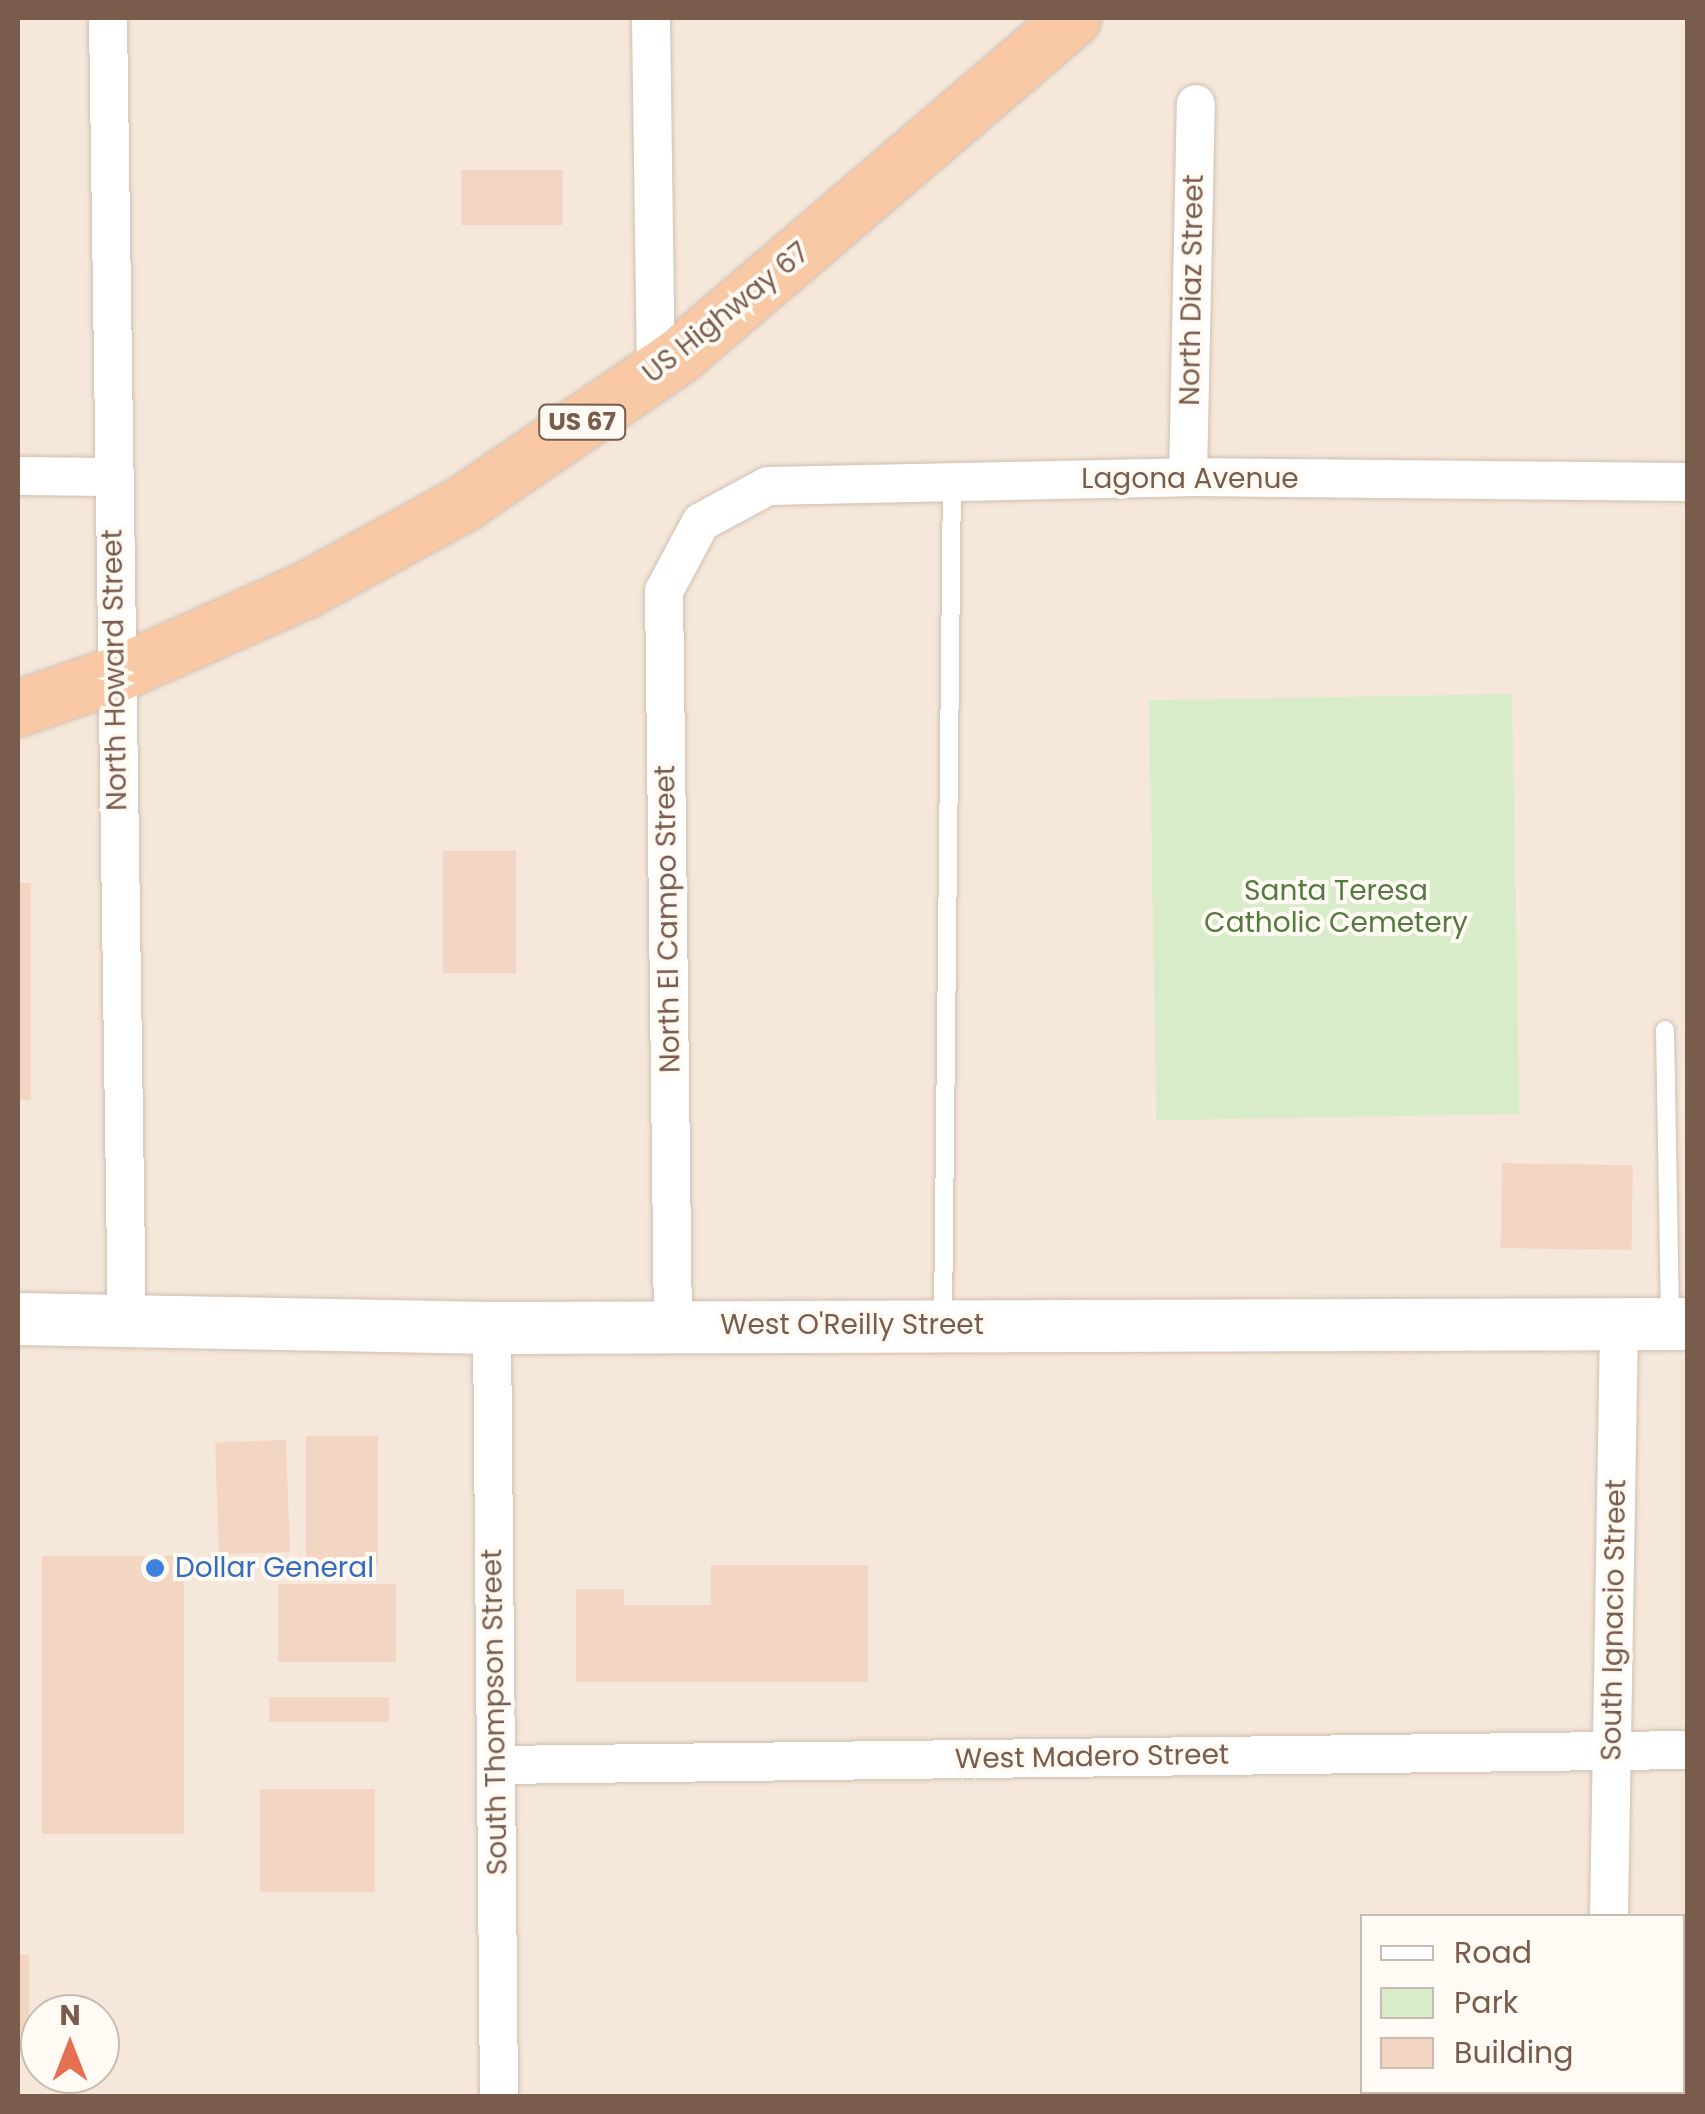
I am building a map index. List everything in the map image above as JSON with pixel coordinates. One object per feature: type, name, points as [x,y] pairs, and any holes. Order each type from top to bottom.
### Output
[{"type":"highway","name":"US Highway 67","points":[[18,708],[114,675],[307,589],[418,528],[656,372],[1073,18]]},
{"type":"main road","name":"West O'Reilly Street","points":[[18,1320],[492,1328],[1659,1324]]},
{"type":"street","name":"North Howard Street","points":[[108,18],[114,675],[128,1322]]},
{"type":"street","points":[[651,18],[656,372]]},
{"type":"street","name":"North Diaz Street","points":[[1188,476],[1196,104]]},
{"type":"street","points":[[18,476],[112,476]]},
{"type":"street","name":"Lagona Avenue","points":[[700,522],[768,486],[1188,476],[1688,482]]},
{"type":"street","name":"North El Campo Street","points":[[672,1326],[664,590],[700,522]]},
{"type":"street","name":"South Ignacio Street","points":[[1609,1914],[1612,1750],[1659,1324]]},
{"type":"street","name":"South Thompson Street","points":[[492,1328],[500,2096]]},
{"type":"street","name":"West Madero Street","points":[[496,1764],[1688,1750]]},
{"type":"lane","points":[[943,1325],[952,482]]},
{"type":"lane","points":[[1659,1324],[1665,1030]]},
{"type":"shaded area","points":[[18,18],[1687,18],[1687,2096],[18,2096]]},
{"type":"green space","name":"Santa Teresa Catholic Cemetery","points":[[1512,694],[1519,1114],[1156,1120],[1149,700]]},
{"type":"building","points":[[461,170],[563,170],[563,225],[461,225]]},
{"type":"building","points":[[443,851],[516,851],[516,973],[443,973]]},
{"type":"building","points":[[18,883],[31,883],[31,1100],[18,1100]]},
{"type":"building","points":[[1502,1163],[1633,1165],[1631,1250],[1501,1248]]},
{"type":"building","points":[[306,1436],[378,1436],[378,1565],[306,1565]]},
{"type":"building","points":[[286,1440],[290,1552],[219,1554],[215,1442]]},
{"type":"building","points":[[42,1556],[184,1556],[184,1834],[42,1834]]},
{"type":"building","points":[[711,1565],[868,1565],[868,1682],[576,1682],[576,1589],[624,1589],[624,1605],[711,1605]]},
{"type":"building","points":[[278,1584],[396,1584],[396,1662],[278,1662]]},
{"type":"building","points":[[269,1697],[389,1697],[389,1722],[269,1722]]},
{"type":"building","points":[[260,1789],[375,1789],[375,1892],[260,1892]]},
{"type":"building","points":[[18,1955],[29,1955],[29,1994],[20,1994],[18,2054]]},
{"type":"place","name":"Dollar General","points":[[155,1568]]}]
